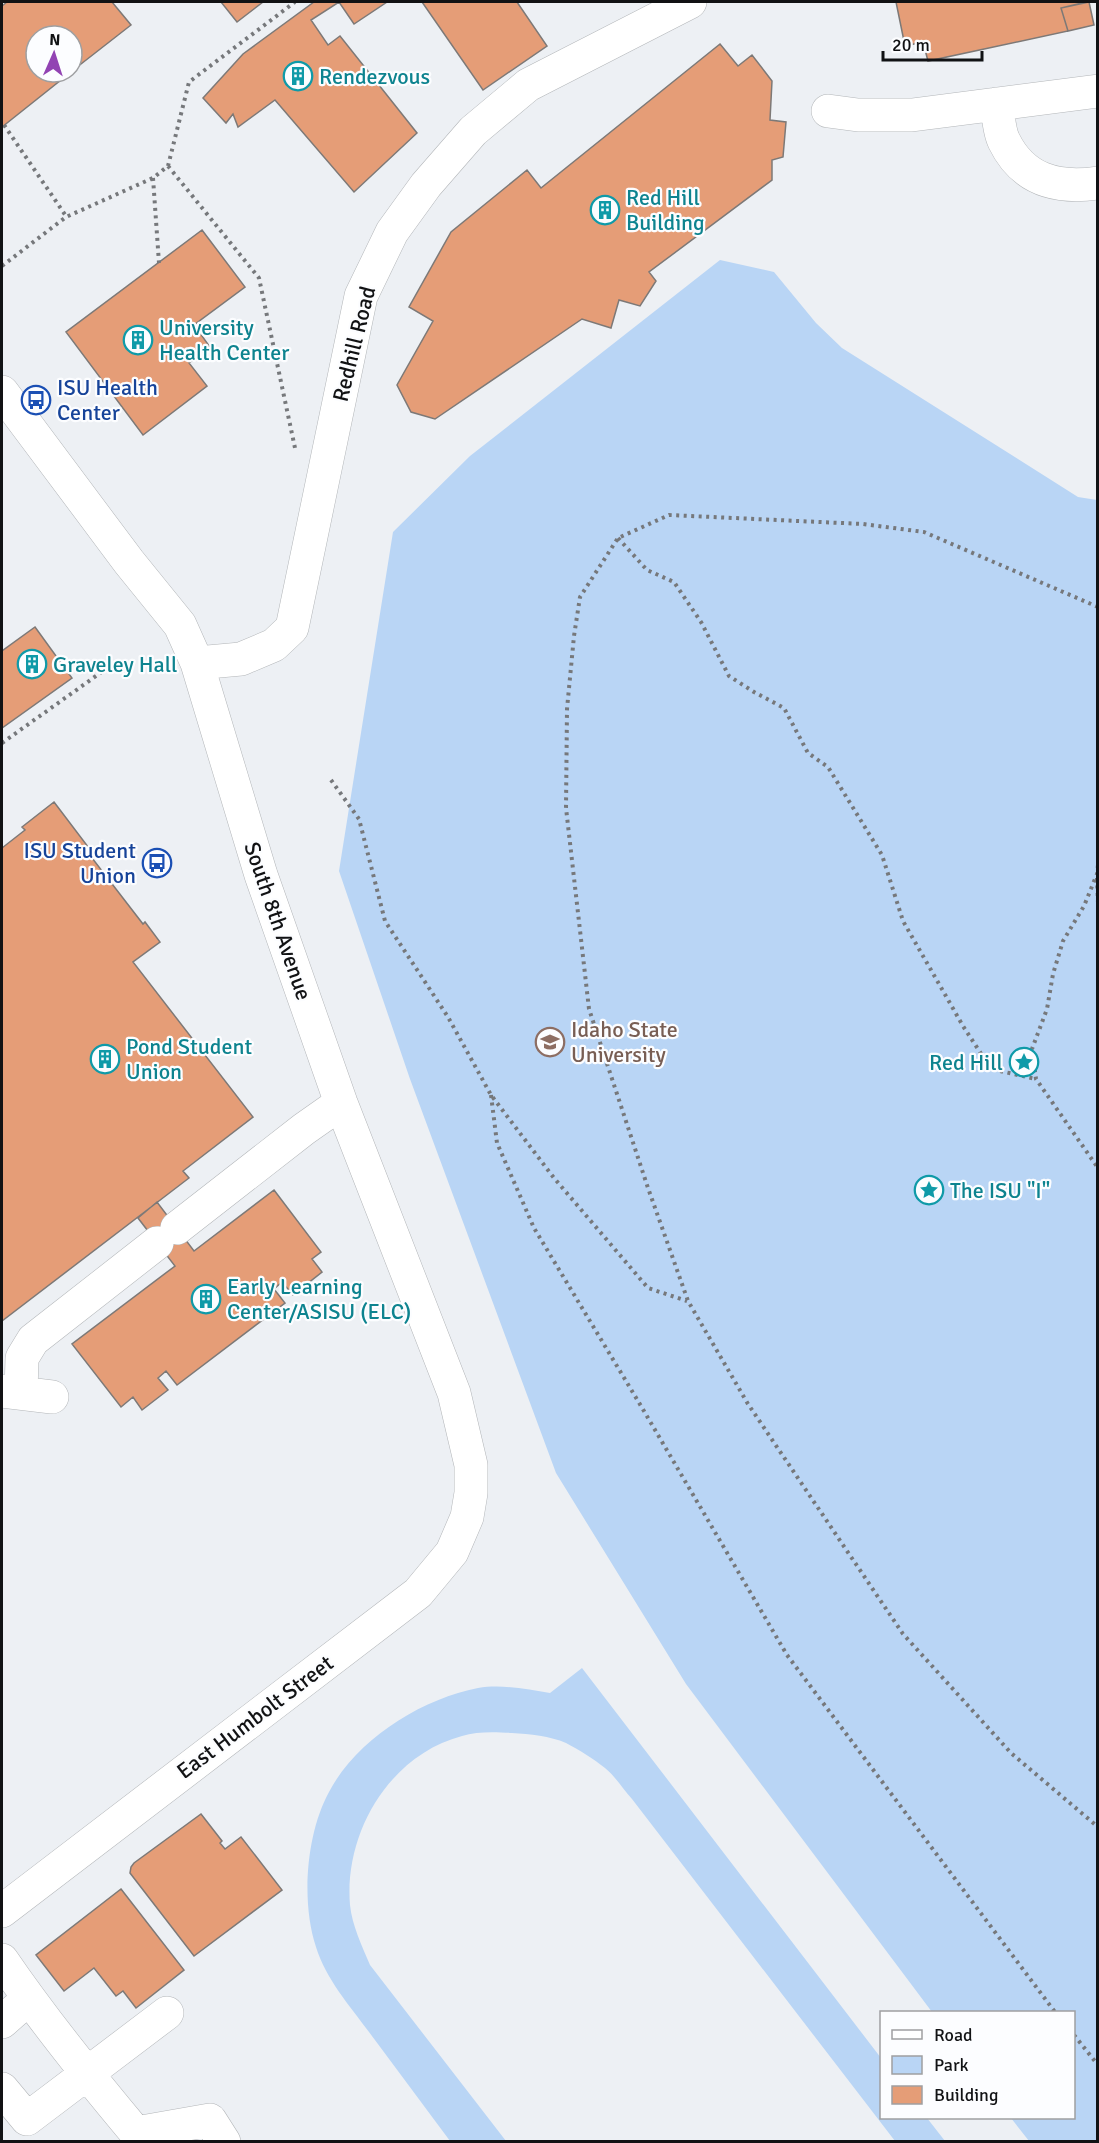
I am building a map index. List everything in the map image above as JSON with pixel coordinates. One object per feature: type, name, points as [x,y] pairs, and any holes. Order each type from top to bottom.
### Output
[{"type":"street","name":"Redhill Road","points":[[197,663],[241,659],[274,645],[292,628],[361,296],[393,232],[426,185],[473,131],[528,85],[690,2]]},
{"type":"street","points":[[828,111],[858,116],[912,115],[1098,91]]},
{"type":"street","points":[[996,104],[1003,140],[1021,167],[1051,183],[1098,183]]},
{"type":"street","name":"South 8th Avenue","points":[[2,392],[129,562],[180,625],[197,663],[261,875],[341,1103],[454,1393],[471,1465],[471,1493]]},
{"type":"street","points":[[25,1394],[22,1358],[33,1340],[304,1129],[341,1103]]},
{"type":"street","name":"East Humbolt Street","points":[[2,1911],[418,1593],[452,1552],[467,1517],[471,1493]]},
{"type":"street","points":[[2,1960],[28,1999],[136,2133],[210,2120],[224,2142]]},
{"type":"street","points":[[2,2022],[28,1999]]},
{"type":"street","points":[[2,2090],[27,2119],[167,2013]]},
{"type":"path","points":[[2,266],[66,217],[153,178],[168,166],[189,82],[294,2]]},
{"type":"path","points":[[4,125],[66,217]]},
{"type":"path","points":[[168,166],[259,278],[295,449]]},
{"type":"path","points":[[153,178],[159,263]]},
{"type":"path","points":[[1098,607],[924,532],[863,524],[669,514],[618,538],[580,597],[567,709],[566,808],[589,1009],[688,1301],[748,1404],[903,1634],[1011,1753],[1098,1827]]},
{"type":"path","points":[[618,538],[648,570],[674,582],[701,622],[729,676],[784,708],[808,753],[828,767],[882,855],[903,921],[963,1026],[991,1069],[1036,1079]]},
{"type":"path","points":[[2,743],[103,671]]},
{"type":"path","points":[[331,780],[359,819],[385,921],[448,1017],[491,1095],[555,1178],[648,1288],[688,1301]]},
{"type":"path","points":[[1098,865],[1098,903]]},
{"type":"path","points":[[1097,874],[1084,906],[1063,941],[1053,974],[1047,1009],[1032,1049],[1036,1079],[1098,1168]]},
{"type":"path","points":[[491,1095],[497,1143],[534,1228],[642,1406],[787,1655],[1054,2011]]},
{"type":"path","points":[[1075,2036],[1098,2065]]},
{"type":"green space","points":[[720,260],[774,272],[816,323],[842,348],[1078,497],[1097,500],[1097,2141],[1029,2141],[1012,2119],[1075,2119],[1075,2011],[931,2011],[686,1684],[556,1473],[410,1079],[339,871],[393,532],[470,456]]},
{"type":"green space","points":[[582,1668],[880,2057],[880,2119],[928,2119],[945,2141],[895,2141],[609,1771],[566,1743],[547,1737],[494,1732],[468,1734],[436,1746],[413,1760],[393,1779],[377,1800],[364,1824],[355,1850],[350,1878],[351,1913],[370,1965],[506,2141],[450,2141],[346,2002],[320,1959],[311,1929],[307,1889],[315,1828],[329,1792],[356,1755],[373,1739],[413,1712],[456,1693],[478,1688],[505,1687],[550,1693]]},
{"type":"building","points":[[7,2],[112,2],[131,25],[84,62],[84,24],[24,24],[24,84],[56,84],[2,127],[2,6]]},
{"type":"building","points":[[221,2],[263,2],[237,22]]},
{"type":"building","name":"Rendezvous","points":[[314,2],[339,2],[311,20],[328,45],[340,36],[417,133],[354,192],[275,100],[238,127],[233,114],[226,123],[203,98],[243,54]]},
{"type":"building","points":[[339,2],[387,2],[354,24]]},
{"type":"building","name":"Rendezvous","points":[[422,2],[517,2],[547,46],[483,90]]},
{"type":"building","points":[[896,2],[1086,2],[1061,8],[1068,31],[928,61],[923,42],[905,46]]},
{"type":"building","points":[[1089,2],[1094,25],[1068,31],[1061,8]]},
{"type":"building","name":"Red Hill Building","points":[[720,44],[738,66],[752,55],[772,81],[770,120],[786,122],[783,157],[772,160],[772,180],[649,272],[656,281],[640,306],[619,300],[611,328],[582,319],[435,419],[411,412],[397,385],[433,321],[409,307],[451,232],[527,170],[541,188]]},
{"type":"building","name":"University Health Center","points":[[202,230],[245,287],[194,325],[210,347],[189,363],[207,386],[143,435],[66,332]]},
{"type":"building","name":"Graveley Hall","points":[[35,627],[72,678],[2,728],[2,651]]},
{"type":"building","name":"Pond Student Union","points":[[54,802],[95,856],[92,858],[143,924],[145,922],[160,942],[133,962],[253,1117],[183,1171],[189,1178],[2,1321],[2,848],[25,830],[22,827]]},
{"type":"building","name":"Early Learning Center/ASISU (ELC)","points":[[274,1190],[321,1252],[312,1259],[322,1272],[293,1295],[282,1282],[274,1289],[285,1303],[177,1385],[166,1371],[158,1378],[168,1390],[142,1410],[133,1397],[121,1407],[72,1344],[175,1266],[138,1218],[157,1202],[194,1251]]},
{"type":"building","points":[[201,1814],[222,1841],[220,1843],[225,1849],[241,1837],[282,1890],[194,1956],[130,1873],[134,1863]]},
{"type":"building","points":[[121,1889],[184,1970],[136,2008],[123,1991],[116,1996],[94,1968],[64,1991],[36,1955]]},
{"type":"place","name":"Rendezvous","points":[[298,76]]},
{"type":"place","name":"Red Hill Building","points":[[605,210]]},
{"type":"place","name":"University Health Center","points":[[138,340]]},
{"type":"place","name":"ISU Health Center","points":[[36,400]]},
{"type":"place","name":"Graveley Hall","points":[[32,664]]},
{"type":"place","name":"ISU Student Union","points":[[157,863]]},
{"type":"place","name":"Idaho State University","points":[[550,1042]]},
{"type":"place","name":"Pond Student Union","points":[[105,1059]]},
{"type":"place","name":"Red Hill","points":[[1024,1062]]},
{"type":"place","name":"The ISU \"I\"","points":[[929,1190]]},
{"type":"place","name":"Early Learning Center/ASISU (ELC)","points":[[206,1299]]}]
